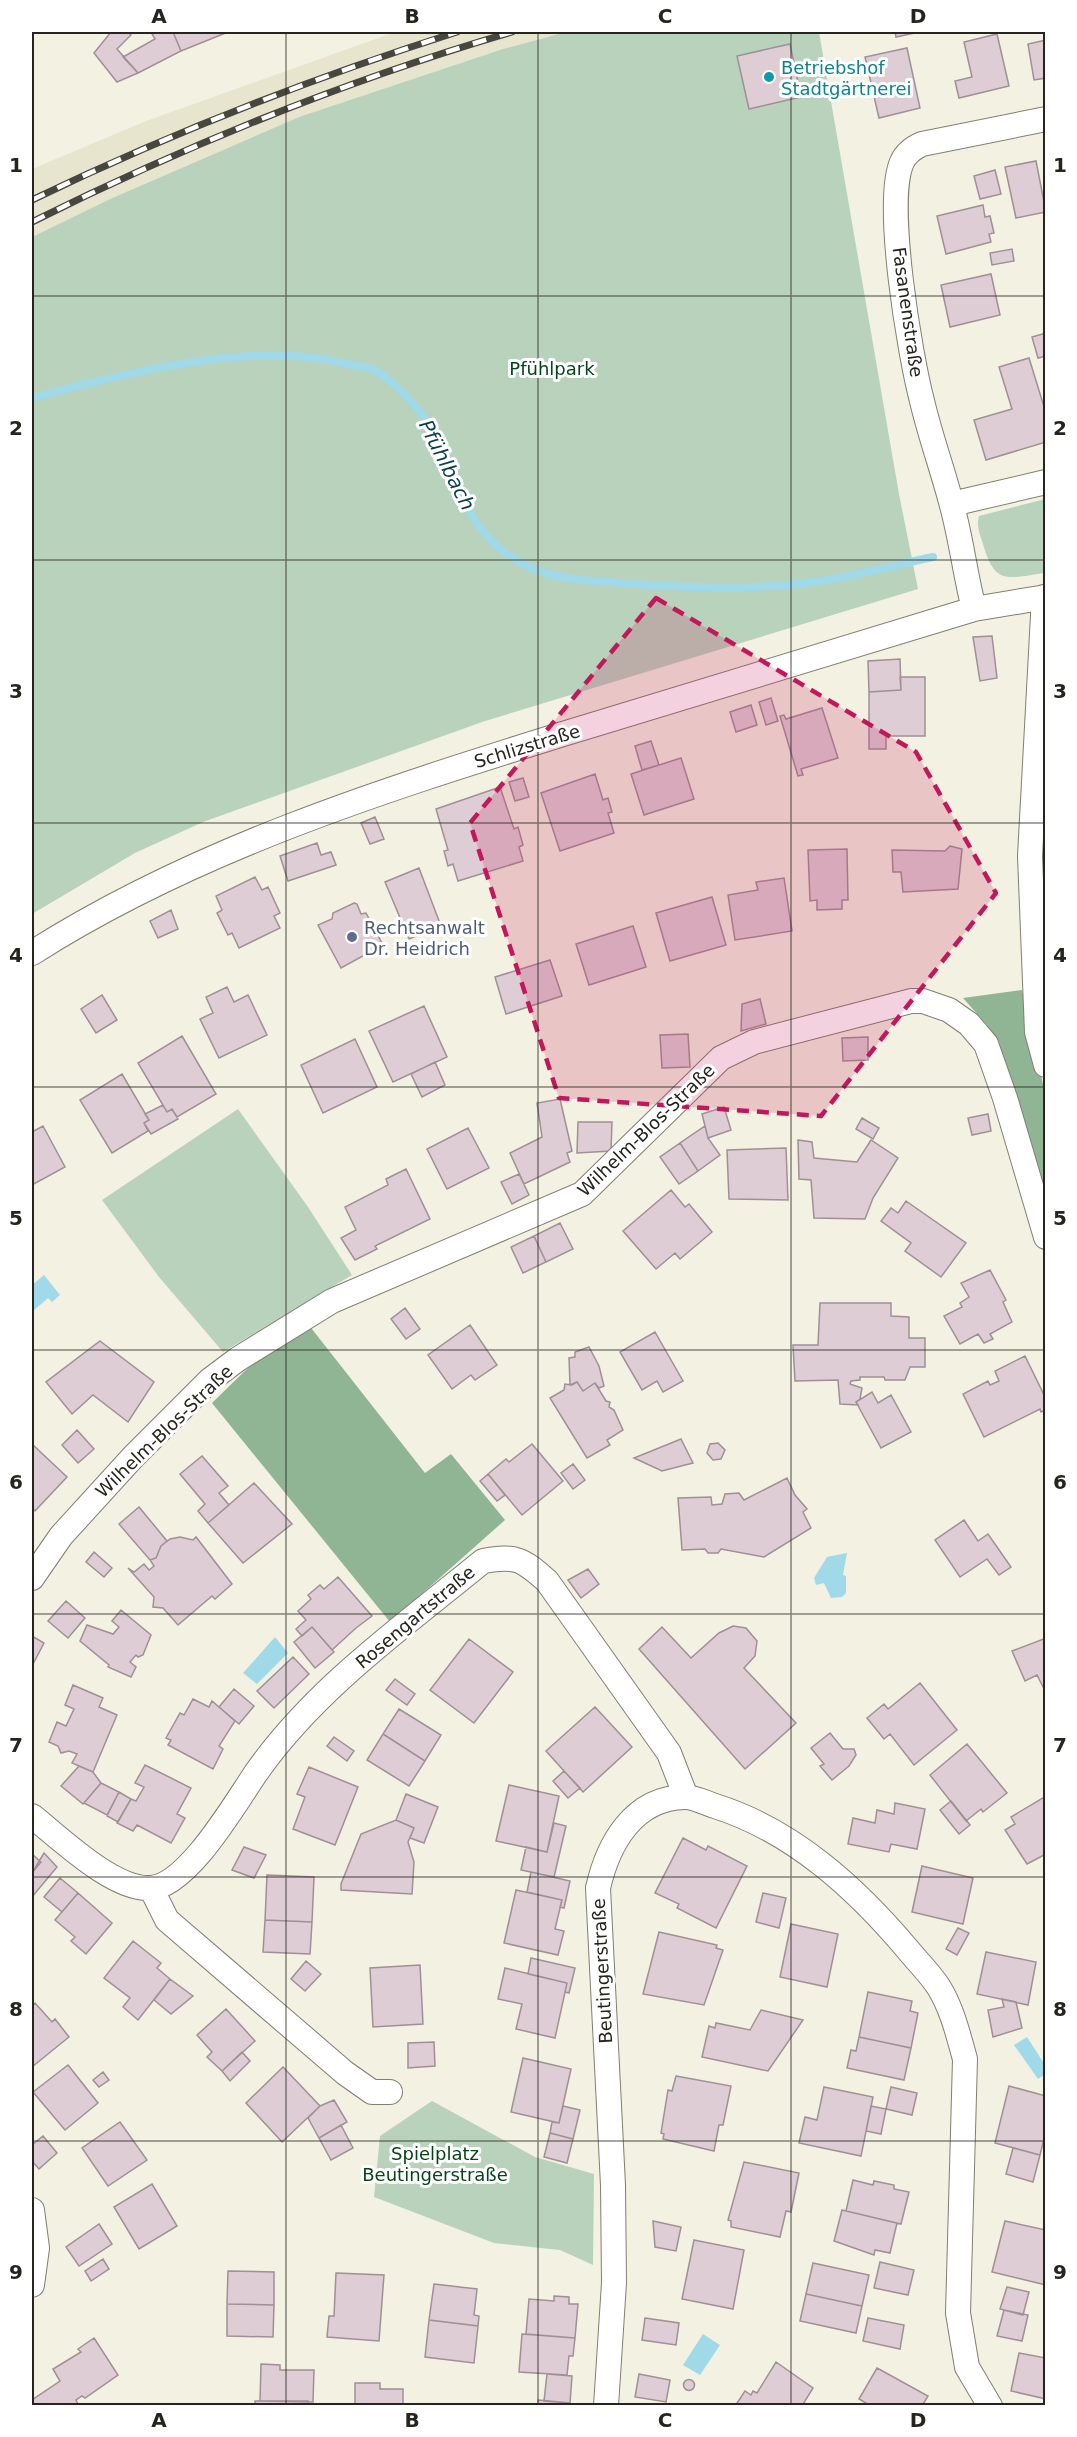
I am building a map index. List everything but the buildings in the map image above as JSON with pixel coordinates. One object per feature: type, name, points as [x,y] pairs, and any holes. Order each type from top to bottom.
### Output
[{"type":"street","name":"Fasanenstraße","points":[[974,609],[952,504],[922,402],[913,361],[900,264],[896,204],[900,171],[906,155],[922,144],[1046,119]]},
{"type":"street","points":[[952,504],[1046,482]]},
{"type":"street","points":[[1045,597],[1030,856],[1037,1032],[1046,1065]]},
{"type":"street","name":"Schlizstraße","points":[[32,953],[157,882],[337,808],[493,756],[974,609],[1045,597]]},
{"type":"street","name":"Wilhelm-Blos-Straße","points":[[32,1578],[61,1536],[133,1457],[210,1380],[238,1359],[340,1297],[582,1194],[721,1058],[754,1042],[911,1000],[937,1005],[959,1016],[986,1044],[1005,1098],[1046,1237]]},
{"type":"street","name":"Rosengartstraße","points":[[151,1888],[173,1879],[194,1859],[268,1756],[318,1699],[483,1561],[507,1557],[527,1563],[547,1581],[669,1753],[686,1797]]},
{"type":"street","points":[[686,1797],[764,1824],[807,1852],[847,1886],[893,1931],[938,1986],[957,2025],[965,2058],[958,2313],[967,2367],[990,2406]]},
{"type":"street","name":"Beutingerstraße","points":[[606,2406],[614,2292],[613,2185],[598,1888],[612,1844],[627,1824],[644,1810],[663,1801],[686,1797]]},
{"type":"street","points":[[32,1816],[111,1876],[130,1885],[151,1888],[167,1920],[345,2073],[372,2092],[390,2092]]},
{"type":"street","points":[[32,2210],[37,2248],[32,2285]]},
{"type":"highlighted area","points":[[656,598],[916,752],[996,893],[821,1116],[559,1098],[470,823]]},
{"type":"shaded area","points":[[395,32],[566,32],[503,49],[299,117],[110,199],[32,237],[32,169],[146,121]]},
{"type":"green space","name":"Pfühlpark","points":[[566,32],[819,32],[899,494],[918,589],[485,721],[203,822],[135,853],[32,914],[32,237],[110,199],[299,117],[503,49]]},
{"type":"green space","points":[[1045,499],[1045,573],[1012,577],[998,573],[992,567],[981,537],[978,527],[979,516]]},
{"type":"green space","points":[[1022,990],[1045,1093],[1045,1193],[1005,1061],[987,1025],[963,998]]},
{"type":"green space","points":[[238,1109],[308,1207],[352,1275],[223,1352],[159,1277],[102,1200]]},
{"type":"green space","points":[[308,1324],[425,1473],[451,1454],[505,1520],[390,1622],[212,1403],[257,1359]]},
{"type":"green space","name":"Spielplatz Beutingerstraße","points":[[432,2101],[535,2157],[594,2174],[593,2265],[560,2250],[494,2243],[374,2197],[380,2136]]},
{"type":"water","points":[[44,1275],[60,1295],[52,1302],[48,1298],[32,1312],[32,1285]]},
{"type":"water","points":[[847,1553],[843,1575],[846,1576],[846,1593],[842,1597],[831,1598],[824,1583],[816,1585],[814,1578],[827,1557]]},
{"type":"water","points":[[275,1637],[288,1653],[257,1684],[243,1673]]},
{"type":"water","points":[[1027,2037],[1045,2065],[1045,2074],[1038,2079],[1014,2045]]},
{"type":"water","points":[[703,2334],[720,2345],[700,2375],[683,2365]]},
{"type":"waterway","name":"Pfühlbach","points":[[32,398],[106,379],[189,363],[231,357],[273,355],[312,357],[369,368],[395,385],[423,415],[463,499],[485,534],[521,563],[545,573],[620,583],[754,587],[833,579],[933,557]]},
{"type":"railway","points":[[32,200],[188,130],[349,68],[457,32]]},
{"type":"railway","points":[[32,222],[148,167],[268,116],[389,71],[512,32]]},
{"type":"place","name":"Betriebshof Stadtgärtnerei","points":[[769,77]]},
{"type":"place","name":"Rechtsanwalt Dr. Heidrich","points":[[352,937]]}]
